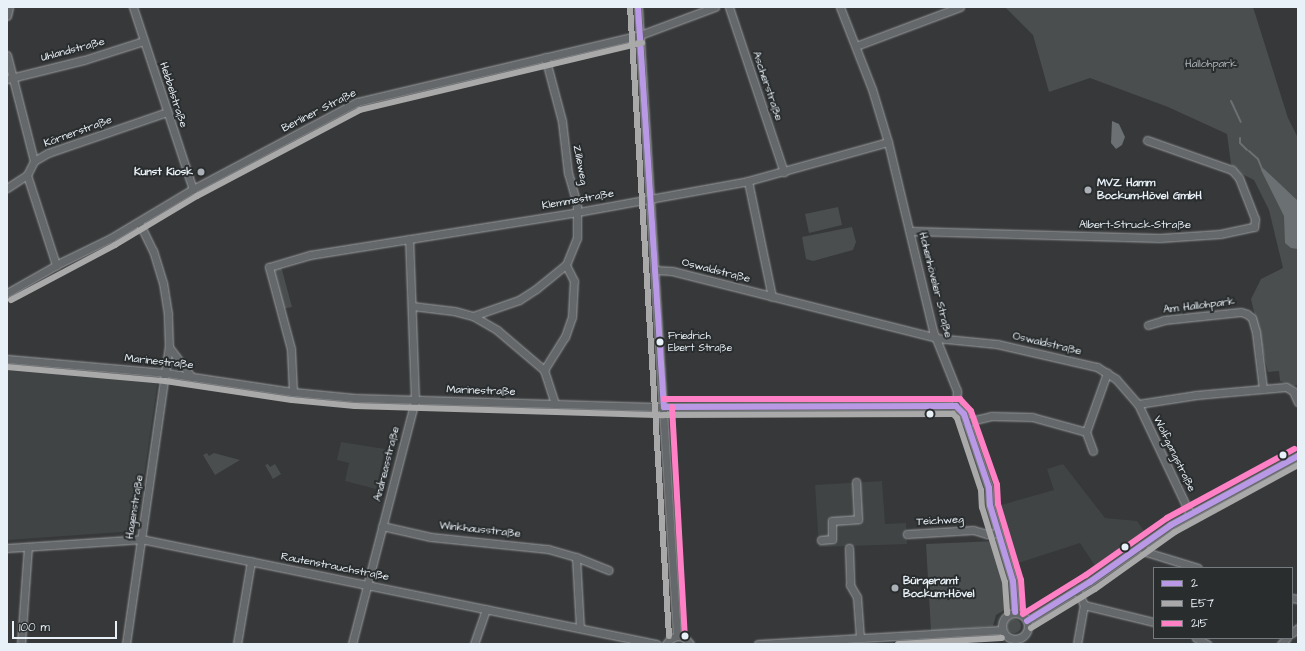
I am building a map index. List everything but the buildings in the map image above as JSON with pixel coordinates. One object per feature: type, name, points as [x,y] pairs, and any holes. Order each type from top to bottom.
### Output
[{"type":"street","points":[[7,16],[9,7]]},
{"type":"street","name":"Hebbelstraße","points":[[133,7],[193,189]]},
{"type":"street","points":[[638,7],[677,636]]},
{"type":"street","name":"Berliner Straße","points":[[7,293],[56,265],[139,222],[193,189],[357,102],[640,35],[715,7]]},
{"type":"street","name":"Ascherstraße","points":[[729,7],[784,172]]},
{"type":"street","name":"Hohenhöveler Straße","points":[[840,7],[856,46],[888,142],[936,338],[956,391],[956,406],[966,422],[989,488],[990,505],[1013,581],[1015,612]]},
{"type":"street","points":[[856,46],[960,7]]},
{"type":"street","name":"Uhlandstraße","points":[[10,78],[84,60],[144,41]]},
{"type":"street","points":[[7,55],[10,78],[34,161]]},
{"type":"street","name":"Zilleweg","points":[[473,316],[519,300],[536,289],[566,265],[577,238],[578,212],[568,173],[562,121],[545,57]]},
{"type":"street","name":"Körnerstraße","points":[[27,175],[34,161],[48,153],[167,112]]},
{"type":"street","name":"Albert-Struck-Straße","points":[[910,231],[1160,238],[1220,234],[1254,227],[1255,219],[1239,178],[1232,170],[1147,140]]},
{"type":"street","name":"Klemmestraße","points":[[293,392],[291,349],[269,268],[310,255],[578,212],[748,181],[888,142]]},
{"type":"street","points":[[7,188],[27,175],[56,265]]},
{"type":"street","name":"Oswaldstraße","points":[[748,181],[772,297]]},
{"type":"street","points":[[139,222],[153,251],[163,283],[168,314],[166,373]]},
{"type":"street","name":"Andreasstraße","points":[[352,644],[415,400],[409,239]]},
{"type":"street","points":[[544,370],[565,337],[572,317],[574,281],[566,265]]},
{"type":"street","name":"Oswaldstraße","points":[[655,270],[672,271],[936,338],[1030,350],[1083,363],[1107,373],[1116,379],[1138,404]]},
{"type":"street","points":[[412,306],[454,311],[473,316],[502,334],[544,370],[555,404]]},
{"type":"street","name":"Am Hallohpark","points":[[1148,325],[1164,320],[1241,312],[1247,314],[1252,318],[1256,332],[1263,389]]},
{"type":"street","points":[[168,347],[192,377]]},
{"type":"street","name":"Marinestraße","points":[[7,358],[166,373],[293,392],[415,400],[664,407],[956,406]]},
{"type":"street","name":"Hagenstraße","points":[[126,644],[166,373]]},
{"type":"street","points":[[1093,451],[1086,432],[1107,373]]},
{"type":"street","points":[[1138,404],[1286,387],[1293,391],[1298,402]]},
{"type":"street","name":"Wolfgangstraße","points":[[1138,404],[1190,514]]},
{"type":"street","points":[[966,422],[991,416],[1032,417],[1086,432]]},
{"type":"street","points":[[1027,621],[1077,590],[1190,514],[1298,456]]},
{"type":"street","points":[[821,540],[832,539],[832,521],[858,519],[856,482]]},
{"type":"street","name":"Winkhausstraße","points":[[382,526],[431,537],[548,549],[576,557],[608,570]]},
{"type":"street","name":"Teichweg","points":[[907,534],[973,530],[987,534],[998,533]]},
{"type":"street","name":"Rautenstrauchstraße","points":[[7,548],[141,539],[656,644]]},
{"type":"street","points":[[1141,546],[1146,552],[1195,567]]},
{"type":"street","points":[[21,644],[28,547]]},
{"type":"street","points":[[849,548],[850,585],[858,597],[860,638]]},
{"type":"street","points":[[576,557],[580,628]]},
{"type":"street","points":[[237,644],[251,561]]},
{"type":"street","points":[[1077,590],[1084,605],[1077,644]]},
{"type":"street","points":[[1084,605],[1153,622]]},
{"type":"street","points":[[474,644],[486,609]]},
{"type":"street","points":[[1015,612],[1022,615],[1027,621],[1028,629],[1023,636],[1011,641],[1002,630],[1004,618],[1015,612]]},
{"type":"street","points":[[758,644],[817,642],[860,638],[1002,630]]},
{"type":"street","points":[[666,644],[670,639],[677,636],[684,637],[690,644]]},
{"type":"street","points":[[1198,639],[1207,644]]},
{"type":"shaded area","points":[[1112,121],[1119,124],[1125,137],[1122,145],[1116,149],[1111,143]]},
{"type":"shaded area","points":[[1263,168],[1298,201],[1298,249],[1291,248],[1285,243],[1284,216],[1261,170]]},
{"type":"shaded area","points":[[7,366],[158,379],[136,531],[7,540]]},
{"type":"shaded area","points":[[341,442],[385,449],[376,489],[345,481],[349,463],[337,460]]},
{"type":"shaded area","points":[[1063,464],[1105,518],[1137,521],[1146,534],[1096,567],[1080,543],[1015,564],[998,506],[1054,490],[1047,469]]},
{"type":"shaded area","points":[[882,481],[885,524],[906,523],[907,544],[819,547],[815,485]]},
{"type":"green space","name":"Hallohpark","points":[[1005,7],[1253,7],[1288,118],[1298,138],[1298,385],[1293,386],[1280,381],[1279,371],[1268,372],[1251,299],[1261,279],[1283,268],[1269,210],[1254,180],[1240,173],[1231,164],[1227,134],[1168,107],[1090,78],[1049,92],[1033,35]]},
{"type":"green space","points":[[838,207],[842,225],[809,233],[805,214]]},
{"type":"green space","points":[[852,227],[856,242],[853,250],[813,261],[806,259],[802,237]]},
{"type":"green space","points":[[281,266],[292,307],[283,309],[272,269]]},
{"type":"green space","points":[[207,453],[209,456],[214,453],[240,460],[215,475],[203,455]]},
{"type":"green space","points":[[268,464],[270,467],[275,464],[281,474],[273,479],[265,465]]},
{"type":"green space","points":[[996,541],[1008,583],[1008,608],[996,615],[993,626],[931,631],[926,544]]},
{"type":"green space","points":[[1011,619],[1017,619],[1021,623],[1021,629],[1017,633],[1011,633],[1007,629],[1007,623]]},
{"type":"waterway","points":[[1231,101],[1241,122]]},
{"type":"waterway","points":[[1240,138],[1240,143],[1247,150]]},
{"type":"waterway","points":[[1249,151],[1258,159],[1262,169]]},
{"type":"transit line","name":"E57","points":[[630,7],[669,636]]},
{"type":"transit line","name":"2","points":[[638,7],[664,407]]},
{"type":"transit line","name":"E57","points":[[11,300],[115,245],[197,196],[360,110],[642,43]]},
{"type":"transit line","name":"E57","points":[[7,367],[165,381],[292,400],[355,406],[664,415],[953,414],[957,418],[981,490],[982,507],[1005,582],[1007,613]]},
{"type":"transit line","name":"215","points":[[664,399],[960,399],[971,411],[997,485],[998,504],[1021,580],[1023,611]]},
{"type":"transit line","name":"2","points":[[664,407],[956,406],[964,414],[989,488],[990,505],[1013,581],[1015,612]]},
{"type":"transit line","name":"215","points":[[672,407],[685,636]]},
{"type":"transit line","name":"215","points":[[1023,614],[1086,575],[1167,518],[1294,449]]},
{"type":"transit line","name":"2","points":[[1027,621],[1090,582],[1171,525],[1298,456]]},
{"type":"transit line","name":"E57","points":[[1031,628],[1095,589],[1175,532],[1298,465]]},
{"type":"transit line","name":"E57","points":[[898,644],[1002,638]]},
{"type":"place","name":"Kunst Kiosk","points":[[201,172]]},
{"type":"place","name":"MVZ Hamm Bockum-Hövel GmbH","points":[[1088,190]]},
{"type":"place","name":"Friedrich Ebert Straße","points":[[660,342]]},
{"type":"place","name":"Bürgeramt Bockum-Hövel","points":[[895,588]]}]
